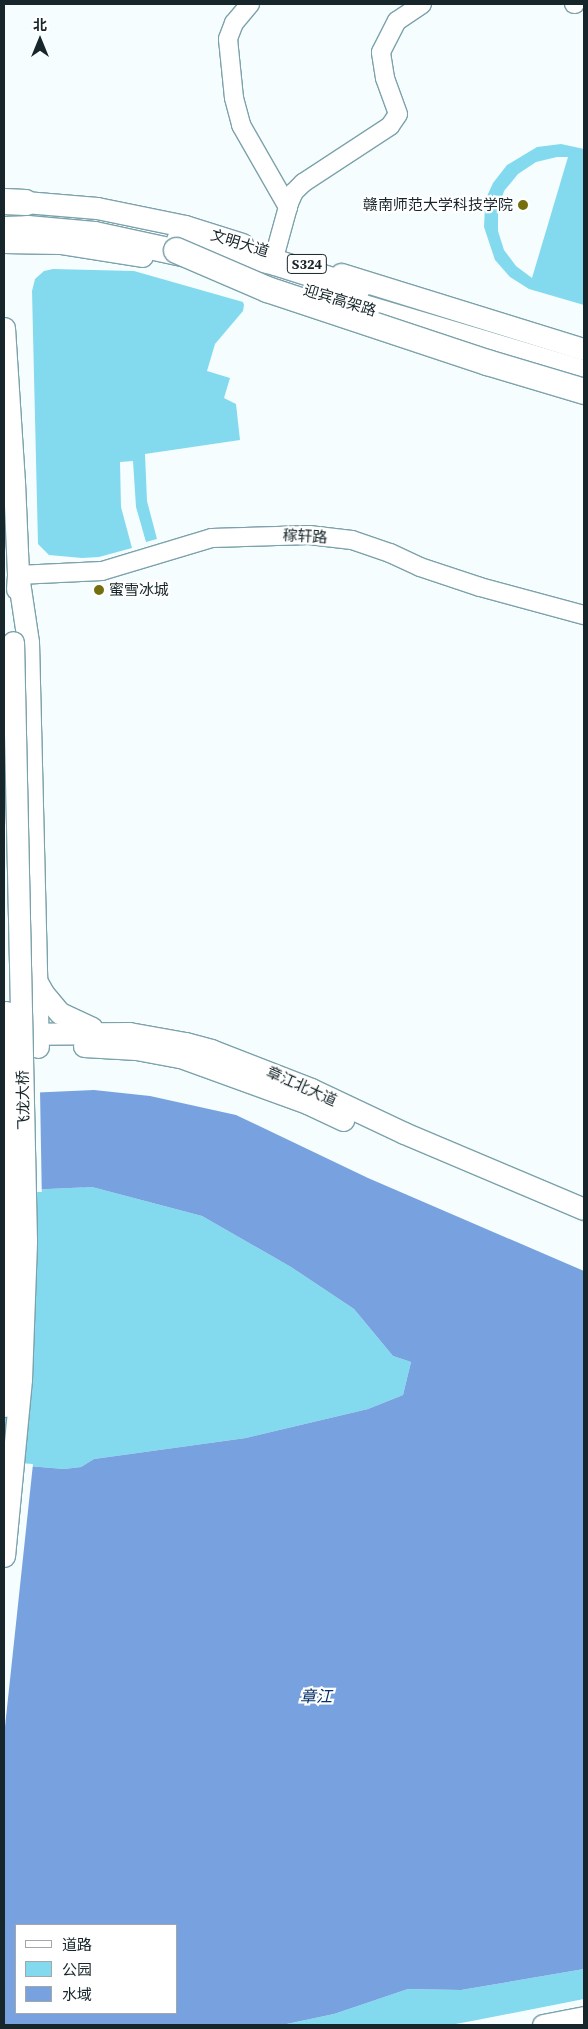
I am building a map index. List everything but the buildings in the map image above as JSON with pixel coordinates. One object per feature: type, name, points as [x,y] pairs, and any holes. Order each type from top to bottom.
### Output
[{"type":"highway","name":"迎宾高架路","points":[[4,215],[96,220],[275,262],[584,358]]},
{"type":"highway","name":"迎宾高架路","points":[[4,229],[26,228],[94,234],[176,250],[584,373]]},
{"type":"highway","points":[[176,250],[267,289],[487,362],[584,391]]},
{"type":"main road","name":"文明大道","points":[[14,201],[97,208],[185,226],[584,349]]},
{"type":"main road","name":"S324","points":[[4,242],[60,243],[94,247],[266,284],[584,382]]},
{"type":"main road","points":[[4,328],[18,575],[28,642],[38,1040]]},
{"type":"main road","name":"飞龙大桥","points":[[4,1556],[21,1379],[26,1241],[13,642],[18,575]]},
{"type":"main road","name":"飞龙大桥","points":[[4,909],[10,1241],[8,1353],[4,1406]]},
{"type":"main road","points":[[36,979],[43,993],[60,1013],[68,1019],[101,1032]]},
{"type":"main road","name":"章江北大道","points":[[4,1048],[38,1040],[101,1032],[156,1037],[185,1043],[237,1058],[311,1088],[404,1133],[584,1209]]},
{"type":"main road","name":"章江北大道","points":[[4,1034],[38,1040],[136,1049],[200,1063],[307,1103],[398,1145],[584,1224]]},
{"type":"main road","points":[[543,2025],[584,2017]]},
{"type":"street","points":[[250,4],[234,23],[228,40],[234,98],[241,124],[288,207]]},
{"type":"street","points":[[275,254],[294,192],[303,183],[390,126],[398,114],[384,78],[380,52],[397,21],[422,4]]},
{"type":"street","name":"稼轩路","points":[[18,575],[102,571],[212,538],[249,535],[309,535],[352,540],[390,553],[420,567],[480,587],[584,615]]},
{"type":"green space","points":[[561,144],[584,149],[584,305],[529,289],[510,277],[495,260],[484,227],[485,205],[493,183],[507,165],[537,147]],"holes":[[[557,157],[568,157],[532,278],[516,266],[504,250],[498,231],[498,211],[504,191],[518,174],[536,162]]]},
{"type":"green space","points":[[53,269],[134,271],[243,302],[244,305],[243,311],[215,344],[207,371],[230,378],[224,398],[236,404],[240,440],[145,454],[147,501],[157,539],[146,542],[136,507],[133,461],[120,462],[121,507],[132,548],[99,557],[82,558],[49,555],[38,544],[32,291],[35,279],[44,271]]},
{"type":"green space","points":[[92,1187],[202,1216],[291,1267],[354,1309],[393,1356],[411,1362],[403,1395],[368,1409],[246,1438],[94,1459],[81,1467],[64,1469],[4,1464],[4,1191]]},
{"type":"green space","points":[[584,1969],[584,1999],[472,2021],[450,2025],[282,2025],[334,2014],[408,1989],[461,1990]]},
{"type":"water","name":"章江","points":[[94,1090],[150,1096],[236,1115],[368,1178],[584,1271],[584,1969],[461,1990],[408,1989],[334,2014],[282,2025],[4,2025],[4,1464],[64,1469],[81,1467],[94,1459],[246,1438],[368,1409],[403,1395],[411,1362],[393,1356],[354,1309],[291,1267],[202,1216],[92,1187],[4,1191],[4,1094]]},
{"type":"pier","points":[[40,1090],[42,1192],[6,1193],[4,1091]]},
{"type":"pier","points":[[4,1462],[33,1464],[4,1736]]},
{"type":"place","name":"赣南师范大学科技学院","points":[[523,205]]},
{"type":"place","name":"蜜雪冰城","points":[[99,590]]}]
